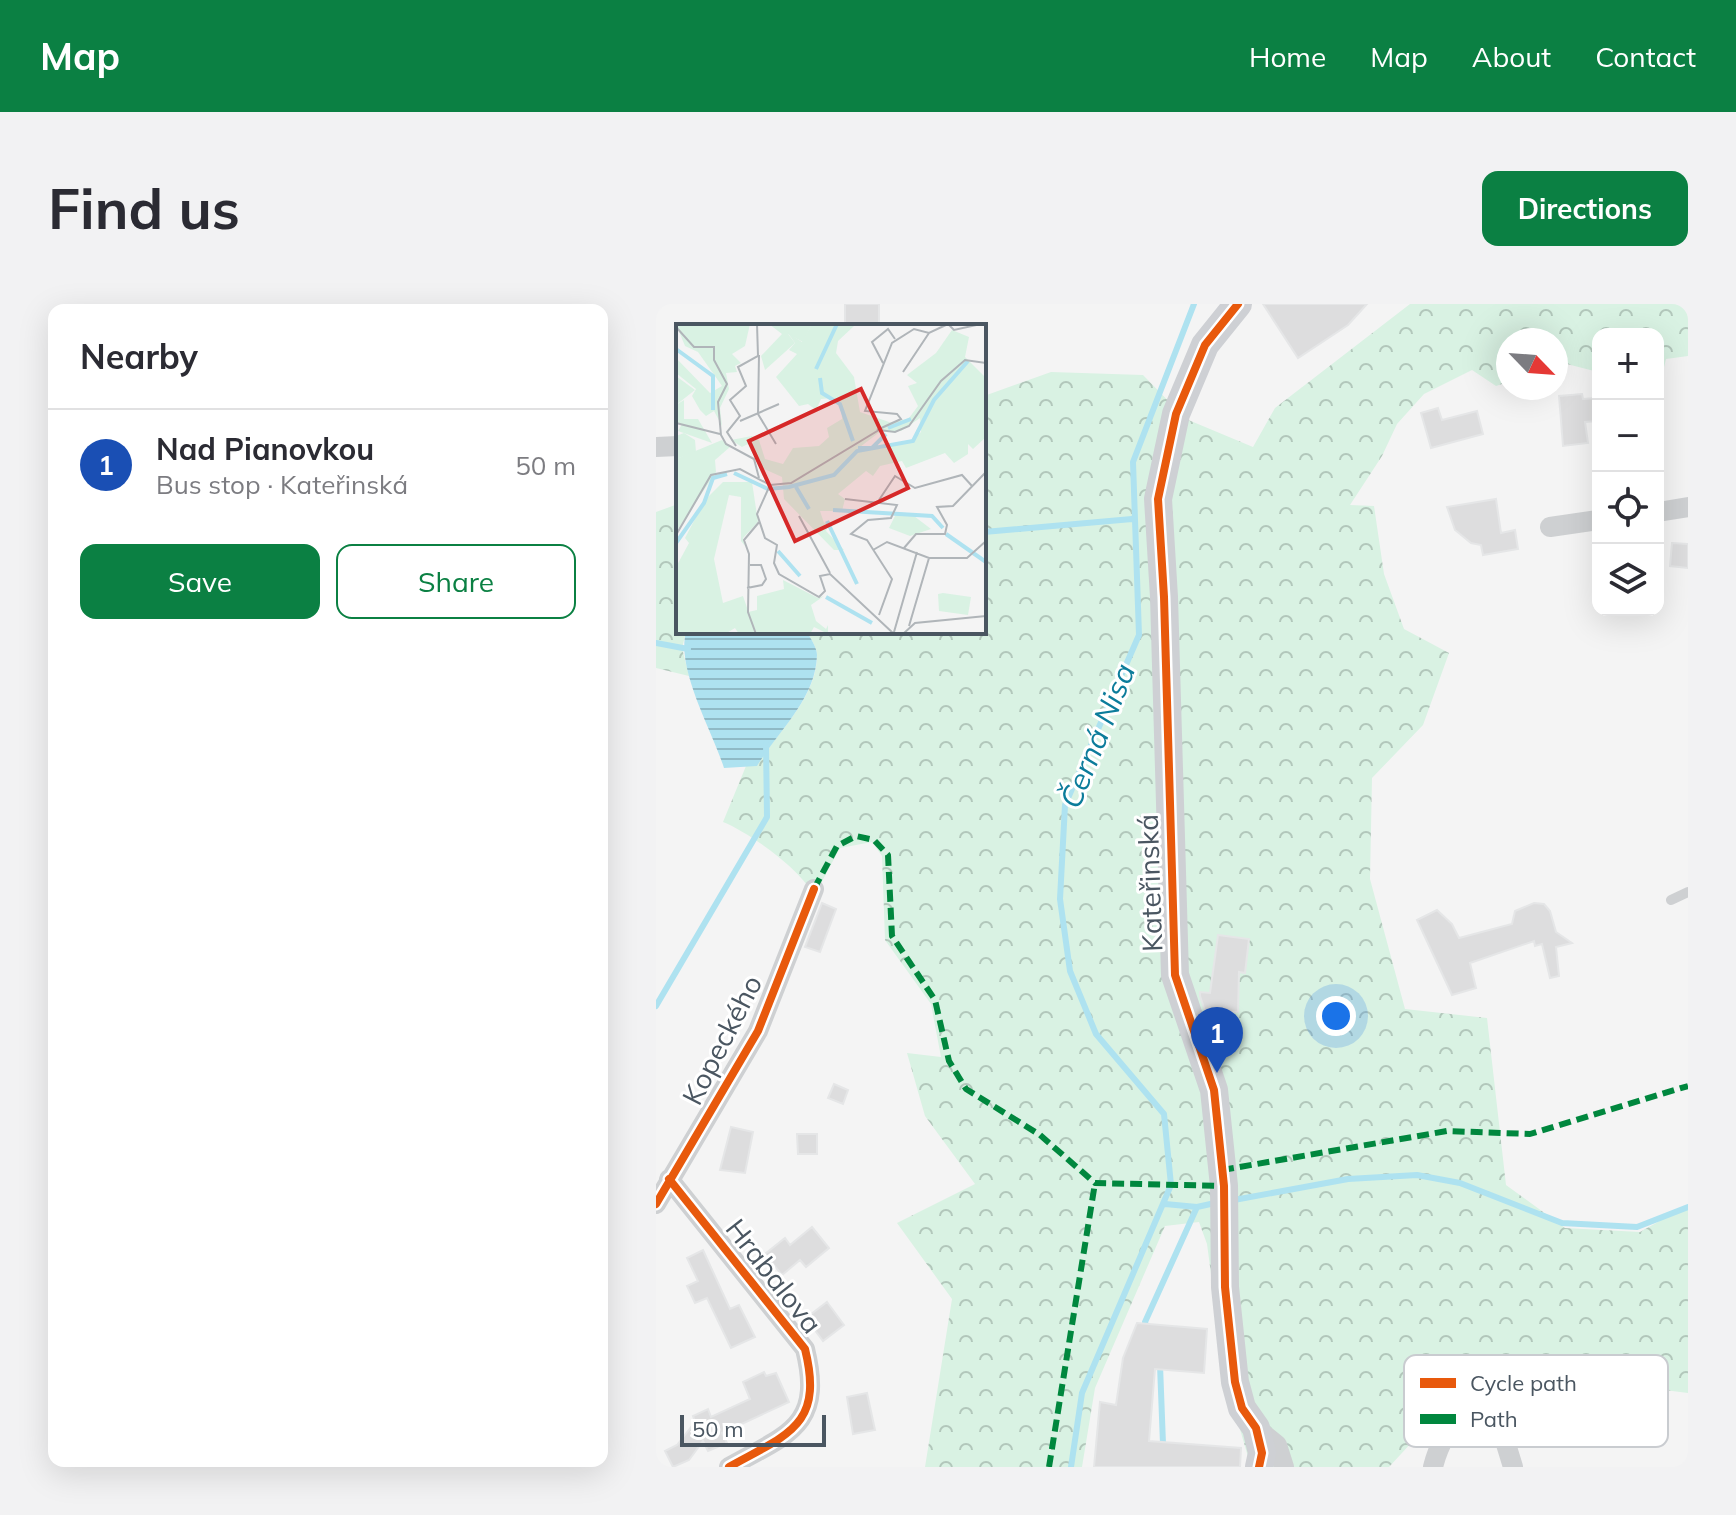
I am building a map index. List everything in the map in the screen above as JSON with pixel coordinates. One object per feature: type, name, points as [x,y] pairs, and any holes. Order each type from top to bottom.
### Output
[{"type":"street","name":"Kateřinská","points":[[1233,305],[1205,345],[1176,414],[1158,499],[1175,975],[1214,1090],[1224,1186],[1225,1287],[1235,1382],[1242,1408],[1256,1428],[1262,1453],[1259,1467]]},
{"type":"street","points":[[656,447],[676,446]]},
{"type":"street","points":[[1664,511],[1688,507]]},
{"type":"street","points":[[1550,527],[1592,521]]},
{"type":"street","name":"Kopeckého","points":[[656,1204],[718,1104],[758,1031],[814,889]]},
{"type":"street","name":"Hrabalova","points":[[669,1179],[805,1349],[813,1382],[806,1411],[791,1433],[729,1467]]},
{"type":"street","points":[[1256,1428],[1277,1445],[1284,1467]]},
{"type":"street","points":[[1433,1467],[1438,1447]]},
{"type":"street","points":[[1507,1447],[1513,1467]]},
{"type":"lane","points":[[1671,900],[1688,892]]},
{"type":"green space","points":[[1410,304],[1688,304],[1688,356],[1666,359],[1664,368],[1664,328],[1592,328],[1592,370],[1568,364],[1568,328],[1496,328],[1496,386],[1472,370],[1424,394],[1397,424],[1382,456],[1350,505],[1374,506],[1384,574],[1404,629],[1449,653],[1423,725],[1372,778],[1370,879],[1405,1009],[1487,1018],[1506,1185],[1565,1228],[1640,1232],[1688,1205],[1688,1393],[1668,1390],[1668,1355],[1404,1355],[1404,1447],[1407,1447],[1389,1467],[1251,1467],[1225,1378],[1207,1244],[1199,1222],[1165,1226],[1095,1388],[1082,1467],[925,1467],[952,1299],[897,1223],[975,1184],[925,1116],[907,1053],[941,1057],[931,1004],[885,940],[882,856],[872,842],[840,848],[814,896],[799,875],[774,853],[723,822],[746,766],[757,765],[811,686],[817,655],[808,634],[986,634],[986,395],[1051,372],[1143,375],[1186,419],[1253,447],[1275,408]]},
{"type":"green space","points":[[676,505],[676,634],[686,634],[682,648],[689,676],[656,668],[656,512]]},
{"type":"water","points":[[686,634],[808,634],[817,655],[810,686],[757,766],[724,768],[690,681],[684,647]]},
{"type":"building","points":[[845,304],[879,304],[879,324],[845,324]]},
{"type":"building","points":[[1263,304],[1367,304],[1348,325],[1298,358]]},
{"type":"building","points":[[1582,394],[1583,399],[1592,398],[1592,421],[1585,422],[1588,443],[1563,446],[1559,400],[1568,400],[1568,395]]},
{"type":"building","points":[[1438,408],[1442,420],[1477,411],[1483,434],[1431,448],[1421,413]]},
{"type":"building","points":[[1496,499],[1501,533],[1515,530],[1518,549],[1483,555],[1481,545],[1471,543],[1455,530],[1447,507]]},
{"type":"building","points":[[1672,543],[1688,544],[1688,568],[1670,566]]},
{"type":"building","points":[[822,903],[836,909],[820,952],[805,947]]},
{"type":"building","points":[[1534,903],[1544,904],[1550,911],[1556,932],[1572,943],[1556,947],[1559,976],[1550,978],[1542,944],[1535,946],[1534,941],[1470,963],[1476,988],[1452,995],[1417,920],[1437,910],[1452,924],[1459,938],[1512,924],[1515,911]]},
{"type":"building","points":[[1218,935],[1249,939],[1245,973],[1239,972],[1238,1012],[1205,1011],[1200,996],[1200,992],[1210,993]]},
{"type":"building","points":[[834,1084],[848,1090],[843,1104],[828,1098]]},
{"type":"building","points":[[731,1127],[753,1132],[745,1173],[720,1170]]},
{"type":"building","points":[[797,1134],[817,1134],[817,1154],[798,1154]]},
{"type":"building","points":[[812,1227],[829,1248],[806,1267],[800,1260],[782,1275],[765,1254],[785,1238],[790,1245]]},
{"type":"building","points":[[703,1250],[730,1309],[739,1305],[755,1337],[731,1348],[707,1298],[695,1303],[687,1286],[698,1281],[687,1258]]},
{"type":"building","points":[[827,1302],[844,1325],[823,1341],[806,1318]]},
{"type":"building","points":[[1137,1323],[1207,1329],[1204,1373],[1155,1369],[1149,1441],[1241,1448],[1240,1467],[1094,1467],[1100,1402],[1116,1405],[1123,1358]]},
{"type":"building","points":[[764,1372],[766,1376],[776,1373],[789,1402],[722,1433],[727,1443],[708,1451],[703,1441],[689,1460],[673,1467],[665,1451],[677,1445],[695,1422],[693,1416],[708,1409],[711,1417],[750,1399],[743,1382]]},
{"type":"building","points":[[867,1393],[875,1430],[853,1434],[847,1397]]},
{"type":"waterway","name":"Černá Nisa","points":[[1071,1467],[1082,1393],[1171,1185],[1164,1114],[1096,1034],[1070,971],[1060,899],[1065,805],[1139,635],[1133,462],[1194,304]]},
{"type":"waterway","points":[[986,532],[1132,519]]},
{"type":"waterway","points":[[656,643],[688,649]]},
{"type":"waterway","points":[[656,1006],[767,817],[766,744]]},
{"type":"waterway","points":[[1234,1200],[1348,1179],[1417,1175],[1460,1183],[1562,1223],[1637,1227],[1688,1207]]},
{"type":"waterway","points":[[1165,1204],[1197,1207],[1215,1203]]},
{"type":"waterway","points":[[1148,1332],[1145,1322],[1197,1207]]},
{"type":"waterway","points":[[1160,1365],[1163,1444],[1166,1448]]},
{"type":"marked path","points":[[814,889],[837,846],[856,836],[874,840],[888,855],[892,936],[935,1000],[949,1061],[966,1089],[1040,1135],[1095,1183],[1224,1186]]},
{"type":"marked path","points":[[1222,1170],[1447,1131],[1530,1134],[1688,1086]]},
{"type":"marked path","points":[[1049,1467],[1095,1183]]},
{"type":"cycle path","points":[[1238,304],[1205,345],[1176,414],[1158,499],[1164,597],[1175,975],[1214,1090],[1224,1186],[1225,1287],[1235,1382],[1242,1408],[1256,1428],[1262,1453],[1259,1467]]},
{"type":"cycle path","points":[[656,1204],[758,1031],[814,889]]},
{"type":"cycle path","points":[[669,1179],[805,1349],[810,1375],[805,1411],[784,1435],[729,1467]]},
{"type":"place","name":"Nad Pianovkou","points":[[1217,1073]]}]
